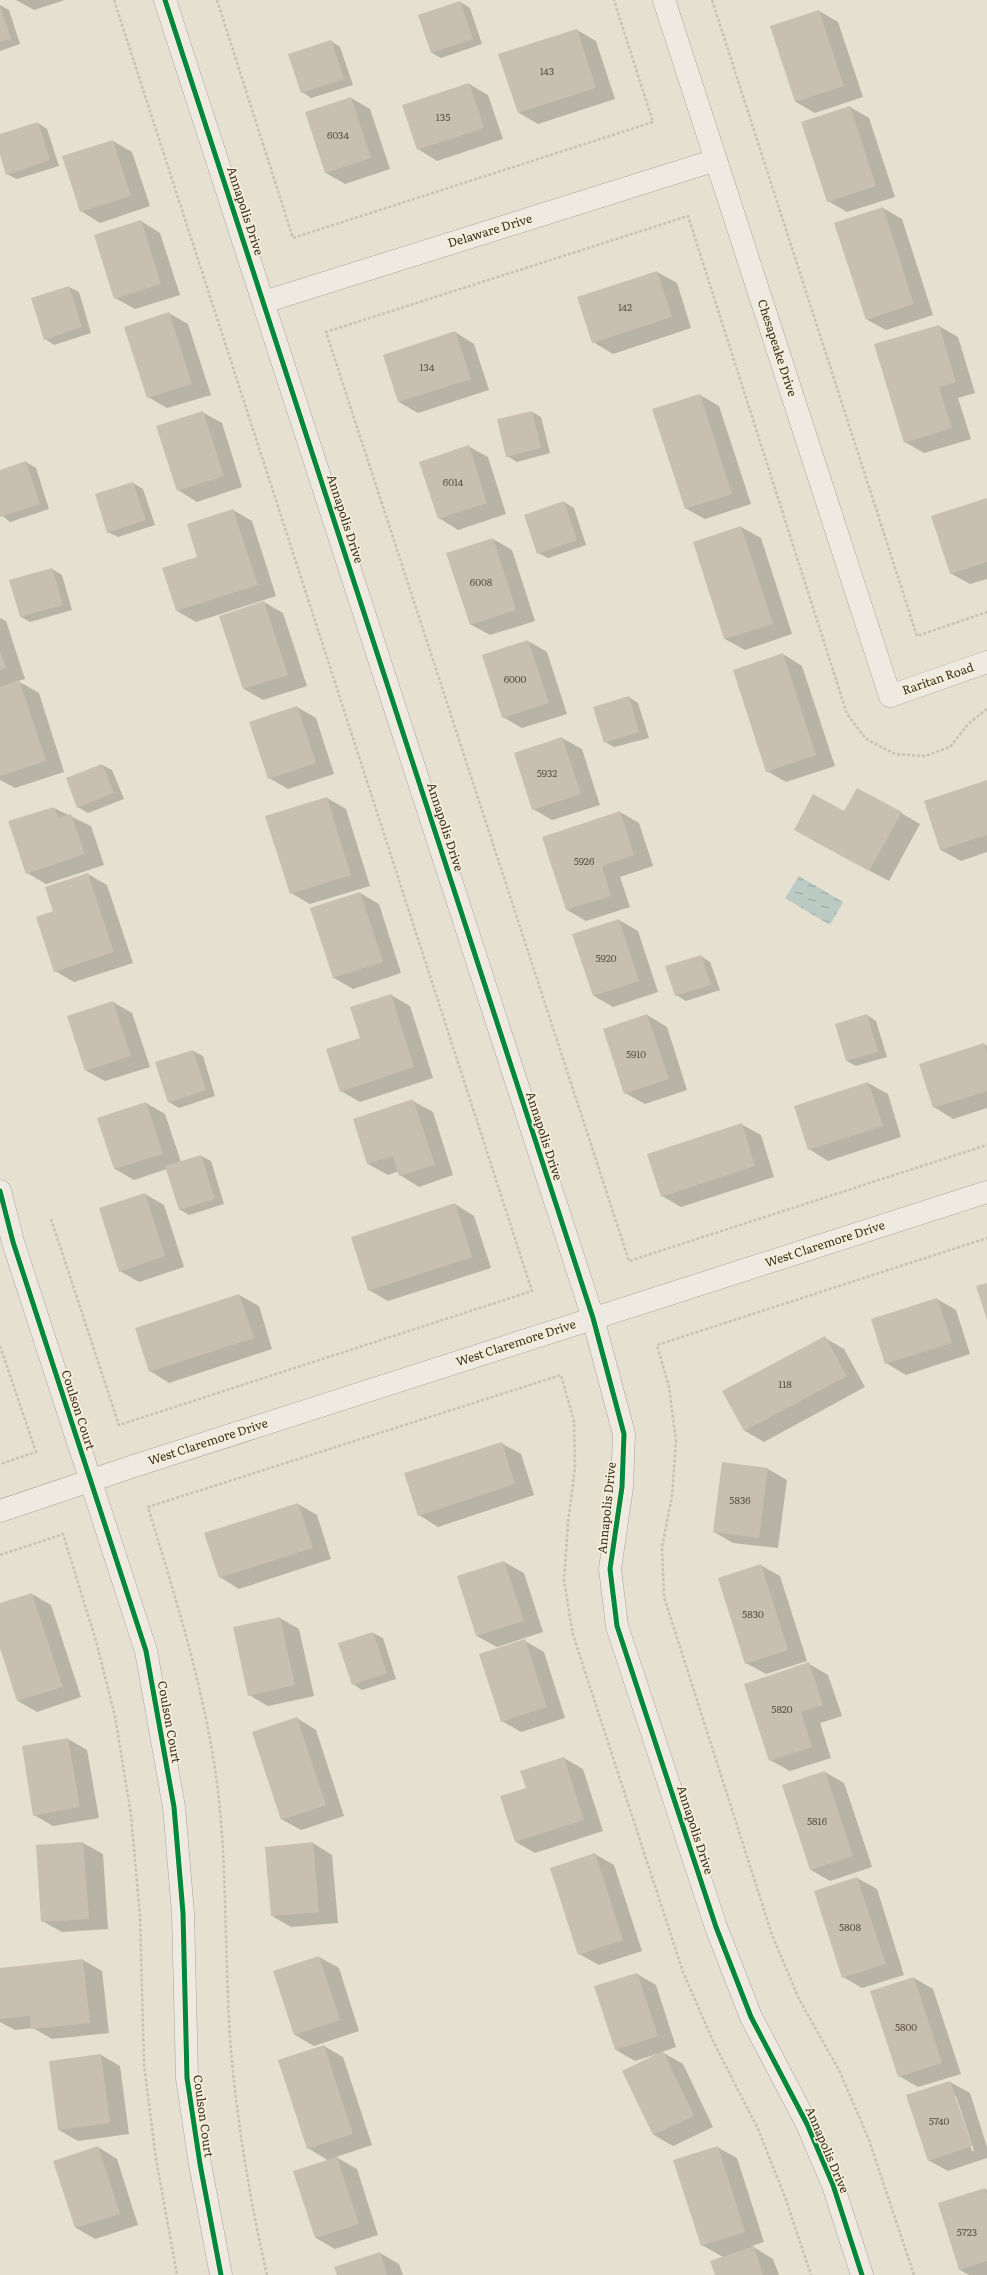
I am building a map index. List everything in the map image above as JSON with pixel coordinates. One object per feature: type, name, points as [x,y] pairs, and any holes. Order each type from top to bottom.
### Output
[{"type":"street","name":"Annapolis Drive","points":[[166,0],[593,1318],[624,1434],[622,1487],[610,1569],[617,1626],[716,1927],[751,2017],[813,2137],[833,2185],[862,2275]]},
{"type":"street","name":"Chesapeake Drive","points":[[664,0],[890,696]]},
{"type":"street","name":"Delaware Drive","points":[[264,302],[716,160]]},
{"type":"street","name":"Raritan Road","points":[[890,696],[987,662]]},
{"type":"street","name":"Coulson Court","points":[[0,1191],[13,1242],[146,1650],[174,1807],[183,1913],[187,2078],[200,2164],[221,2275]]},
{"type":"street","name":"West Claremore Drive","points":[[0,1512],[91,1480],[987,1192]]},
{"type":"path","points":[[51,1219],[119,1425],[532,1291],[114,0]]},
{"type":"path","points":[[217,0],[293,238],[653,122],[614,0]]},
{"type":"path","points":[[712,0],[917,636],[987,612]]},
{"type":"path","points":[[987,709],[968,724],[950,747],[925,756],[895,754],[866,739],[847,714],[688,216],[326,332],[629,1261],[987,1145]]},
{"type":"path","points":[[914,2275],[869,2140],[840,2072],[799,1999],[772,1934],[664,1597],[662,1547],[672,1496],[676,1441],[669,1387],[657,1344],[987,1238]]},
{"type":"path","points":[[0,1346],[36,1452],[0,1464]]},
{"type":"path","points":[[267,2275],[255,2221],[241,2137],[232,2061],[219,1800],[204,1708],[185,1629],[148,1507],[561,1375],[574,1421],[575,1467],[568,1522],[564,1581],[573,1635],[682,1972],[713,2041],[758,2129],[785,2197],[810,2275]]},
{"type":"path","points":[[0,1555],[63,1534],[96,1641],[115,1716],[131,1815],[140,1916],[144,2065],[156,2159],[177,2275]]},
{"type":"water","points":[[799,876],[843,902],[830,925],[785,898]]},
{"type":"building","points":[[460,1],[473,39],[431,53],[418,15]]},
{"type":"building","points":[[0,6],[11,39],[0,42]]},
{"type":"building","points":[[819,10],[844,86],[795,102],[770,26]]},
{"type":"building","points":[[577,29],[596,88],[518,113],[498,54]]},
{"type":"building","points":[[331,40],[344,79],[301,93],[288,54]]},
{"type":"building","points":[[469,83],[484,128],[417,150],[402,105]]},
{"type":"building","points":[[351,97],[371,158],[325,173],[305,112]]},
{"type":"building","points":[[850,106],[876,186],[827,202],[801,122]]},
{"type":"building","points":[[38,122],[50,160],[6,175],[0,155],[0,134]]},
{"type":"building","points":[[113,140],[131,196],[80,212],[62,156]]},
{"type":"building","points":[[883,207],[914,304],[866,320],[834,223]]},
{"type":"building","points":[[141,220],[161,284],[114,299],[94,235]]},
{"type":"building","points":[[657,271],[672,317],[592,343],[577,297]]},
{"type":"building","points":[[69,286],[82,327],[44,340],[31,298]]},
{"type":"building","points":[[169,312],[192,384],[147,398],[124,327]]},
{"type":"building","points":[[939,325],[956,382],[939,387],[952,428],[904,443],[874,344]]},
{"type":"building","points":[[455,331],[471,379],[398,402],[383,355]]},
{"type":"building","points":[[700,394],[732,494],[685,509],[652,409]]},
{"type":"building","points":[[203,411],[224,476],[177,491],[156,426]]},
{"type":"building","points":[[532,411],[541,448],[506,457],[497,419]]},
{"type":"building","points":[[469,445],[487,503],[438,519],[419,462]]},
{"type":"building","points":[[26,461],[40,504],[0,517],[0,470]]},
{"type":"building","points":[[133,482],[146,520],[107,533],[95,494]]},
{"type":"building","points":[[987,498],[987,562],[950,574],[931,516]]},
{"type":"building","points":[[564,501],[577,540],[537,554],[524,515]]},
{"type":"building","points":[[233,509],[258,585],[176,611],[162,568],[197,557],[187,524]]},
{"type":"building","points":[[741,526],[773,624],[724,639],[693,542]]},
{"type":"building","points":[[493,538],[516,610],[470,625],[446,553]]},
{"type":"building","points":[[52,568],[63,605],[20,617],[9,580]]},
{"type":"building","points":[[264,601],[288,675],[243,689],[219,616]]},
{"type":"building","points":[[528,640],[549,703],[502,718],[482,655]]},
{"type":"building","points":[[0,650],[6,668],[0,670]]},
{"type":"building","points":[[783,653],[816,755],[766,772],[733,670]]},
{"type":"building","points":[[19,680],[46,761],[0,776],[0,687]]},
{"type":"building","points":[[629,696],[639,732],[604,743],[593,707]]},
{"type":"building","points":[[297,706],[316,763],[268,779],[249,722]]},
{"type":"building","points":[[562,737],[581,794],[532,810],[514,753]]},
{"type":"building","points":[[102,764],[114,793],[77,808],[66,778]]},
{"type":"building","points":[[987,780],[987,835],[940,850],[924,801]]},
{"type":"building","points":[[857,788],[902,812],[869,871],[794,830],[813,794],[844,811]]},
{"type":"building","points":[[327,797],[351,875],[290,894],[265,816]]},
{"type":"building","points":[[54,807],[58,818],[71,814],[85,854],[26,874],[8,821]]},
{"type":"building","points":[[620,811],[634,855],[602,866],[611,896],[566,910],[542,837]]},
{"type":"building","points":[[88,873],[114,952],[54,972],[36,917],[53,911],[45,887]]},
{"type":"building","points":[[360,892],[383,962],[333,978],[310,908]]},
{"type":"building","points":[[619,919],[639,981],[593,996],[572,934]]},
{"type":"building","points":[[701,955],[711,985],[675,996],[665,966]]},
{"type":"building","points":[[391,994],[414,1067],[340,1092],[326,1049],[360,1038],[350,1007]]},
{"type":"building","points":[[113,1001],[131,1056],[85,1071],[67,1016]]},
{"type":"building","points":[[647,1014],[669,1079],[624,1094],[603,1029]]},
{"type":"building","points":[[867,1014],[878,1052],[846,1061],[835,1024]]},
{"type":"building","points":[[984,1043],[987,1053],[987,1091],[933,1108],[919,1064]]},
{"type":"building","points":[[193,1050],[206,1090],[168,1103],[155,1062]]},
{"type":"building","points":[[868,1082],[883,1126],[808,1150],[794,1106]]},
{"type":"building","points":[[413,1099],[435,1165],[399,1176],[393,1156],[367,1164],[353,1119]]},
{"type":"building","points":[[146,1102],[163,1154],[114,1169],[97,1118]]},
{"type":"building","points":[[742,1123],[755,1166],[661,1197],[647,1154]]},
{"type":"building","points":[[201,1155],[215,1199],[179,1210],[165,1166]]},
{"type":"building","points":[[145,1193],[165,1256],[119,1272],[99,1208]]},
{"type":"building","points":[[455,1203],[472,1257],[368,1291],[351,1237]]},
{"type":"building","points":[[987,1283],[987,1320],[976,1286]]},
{"type":"building","points":[[239,1294],[254,1338],[149,1372],[135,1328]]},
{"type":"building","points":[[937,1298],[952,1343],[885,1364],[871,1319]]},
{"type":"building","points":[[825,1336],[847,1376],[744,1431],[722,1391]]},
{"type":"building","points":[[502,1442],[515,1484],[418,1516],[404,1473]]},
{"type":"building","points":[[722,1462],[768,1468],[759,1538],[713,1532]]},
{"type":"building","points":[[298,1503],[313,1548],[219,1578],[204,1533]]},
{"type":"building","points":[[504,1561],[524,1621],[476,1636],[457,1576]]},
{"type":"building","points":[[761,1564],[788,1650],[745,1664],[718,1578]]},
{"type":"building","points":[[32,1593],[63,1687],[17,1701],[0,1648],[0,1603]]},
{"type":"building","points":[[280,1617],[295,1685],[248,1696],[233,1627]]},
{"type":"building","points":[[373,1632],[387,1673],[352,1685],[338,1643]]},
{"type":"building","points":[[525,1639],[547,1707],[501,1722],[479,1654]]},
{"type":"building","points":[[809,1662],[823,1705],[801,1712],[812,1747],[769,1761],[744,1684]]},
{"type":"building","points":[[297,1717],[326,1805],[281,1820],[252,1732]]},
{"type":"building","points":[[68,1738],[80,1807],[33,1816],[22,1746]]},
{"type":"building","points":[[564,1757],[584,1820],[515,1842],[500,1796],[526,1788],[520,1771]]},
{"type":"building","points":[[825,1771],[853,1856],[810,1870],[782,1785]]},
{"type":"building","points":[[83,1842],[89,1919],[41,1922],[36,1845]]},
{"type":"building","points":[[313,1842],[319,1912],[271,1916],[265,1847]]},
{"type":"building","points":[[595,1853],[623,1940],[578,1955],[550,1868]]},
{"type":"building","points":[[857,1877],[886,1964],[842,1978],[814,1891]]},
{"type":"building","points":[[319,1956],[340,2020],[294,2035],[273,1971]]},
{"type":"building","points":[[83,1959],[90,2023],[31,2029],[30,2016],[0,2019],[0,1968]]},
{"type":"building","points":[[637,1973],[658,2036],[615,2050],[594,1986]]},
{"type":"building","points":[[914,1977],[942,2063],[898,2077],[870,1991]]},
{"type":"building","points":[[324,2045],[353,2134],[307,2149],[278,2060]]},
{"type":"building","points":[[663,2051],[694,2116],[653,2135],[622,2071]]},
{"type":"building","points":[[101,2054],[110,2123],[58,2130],[49,2061]]},
{"type":"building","points":[[950,2081],[972,2146],[928,2161],[906,2095]]},
{"type":"building","points":[[98,2146],[120,2214],[75,2228],[53,2161]]},
{"type":"building","points":[[718,2146],[745,2232],[701,2246],[673,2160]]},
{"type":"building","points":[[337,2157],[359,2224],[315,2238],[293,2171]]},
{"type":"building","points":[[985,2188],[987,2194],[987,2261],[959,2270],[938,2203]]},
{"type":"building","points":[[754,2246],[763,2275],[715,2275],[710,2261]]},
{"type":"building","points":[[380,2252],[387,2275],[337,2275],[334,2267]]},
{"type":"cycle path","points":[[165,0],[593,1318],[624,1434],[622,1487],[610,1569],[617,1626],[716,1927],[751,2017],[807,2124],[833,2185],[862,2275]]},
{"type":"cycle path","points":[[0,1191],[13,1242],[146,1651],[174,1807],[183,1913],[187,2078],[200,2164],[221,2275]]}]
